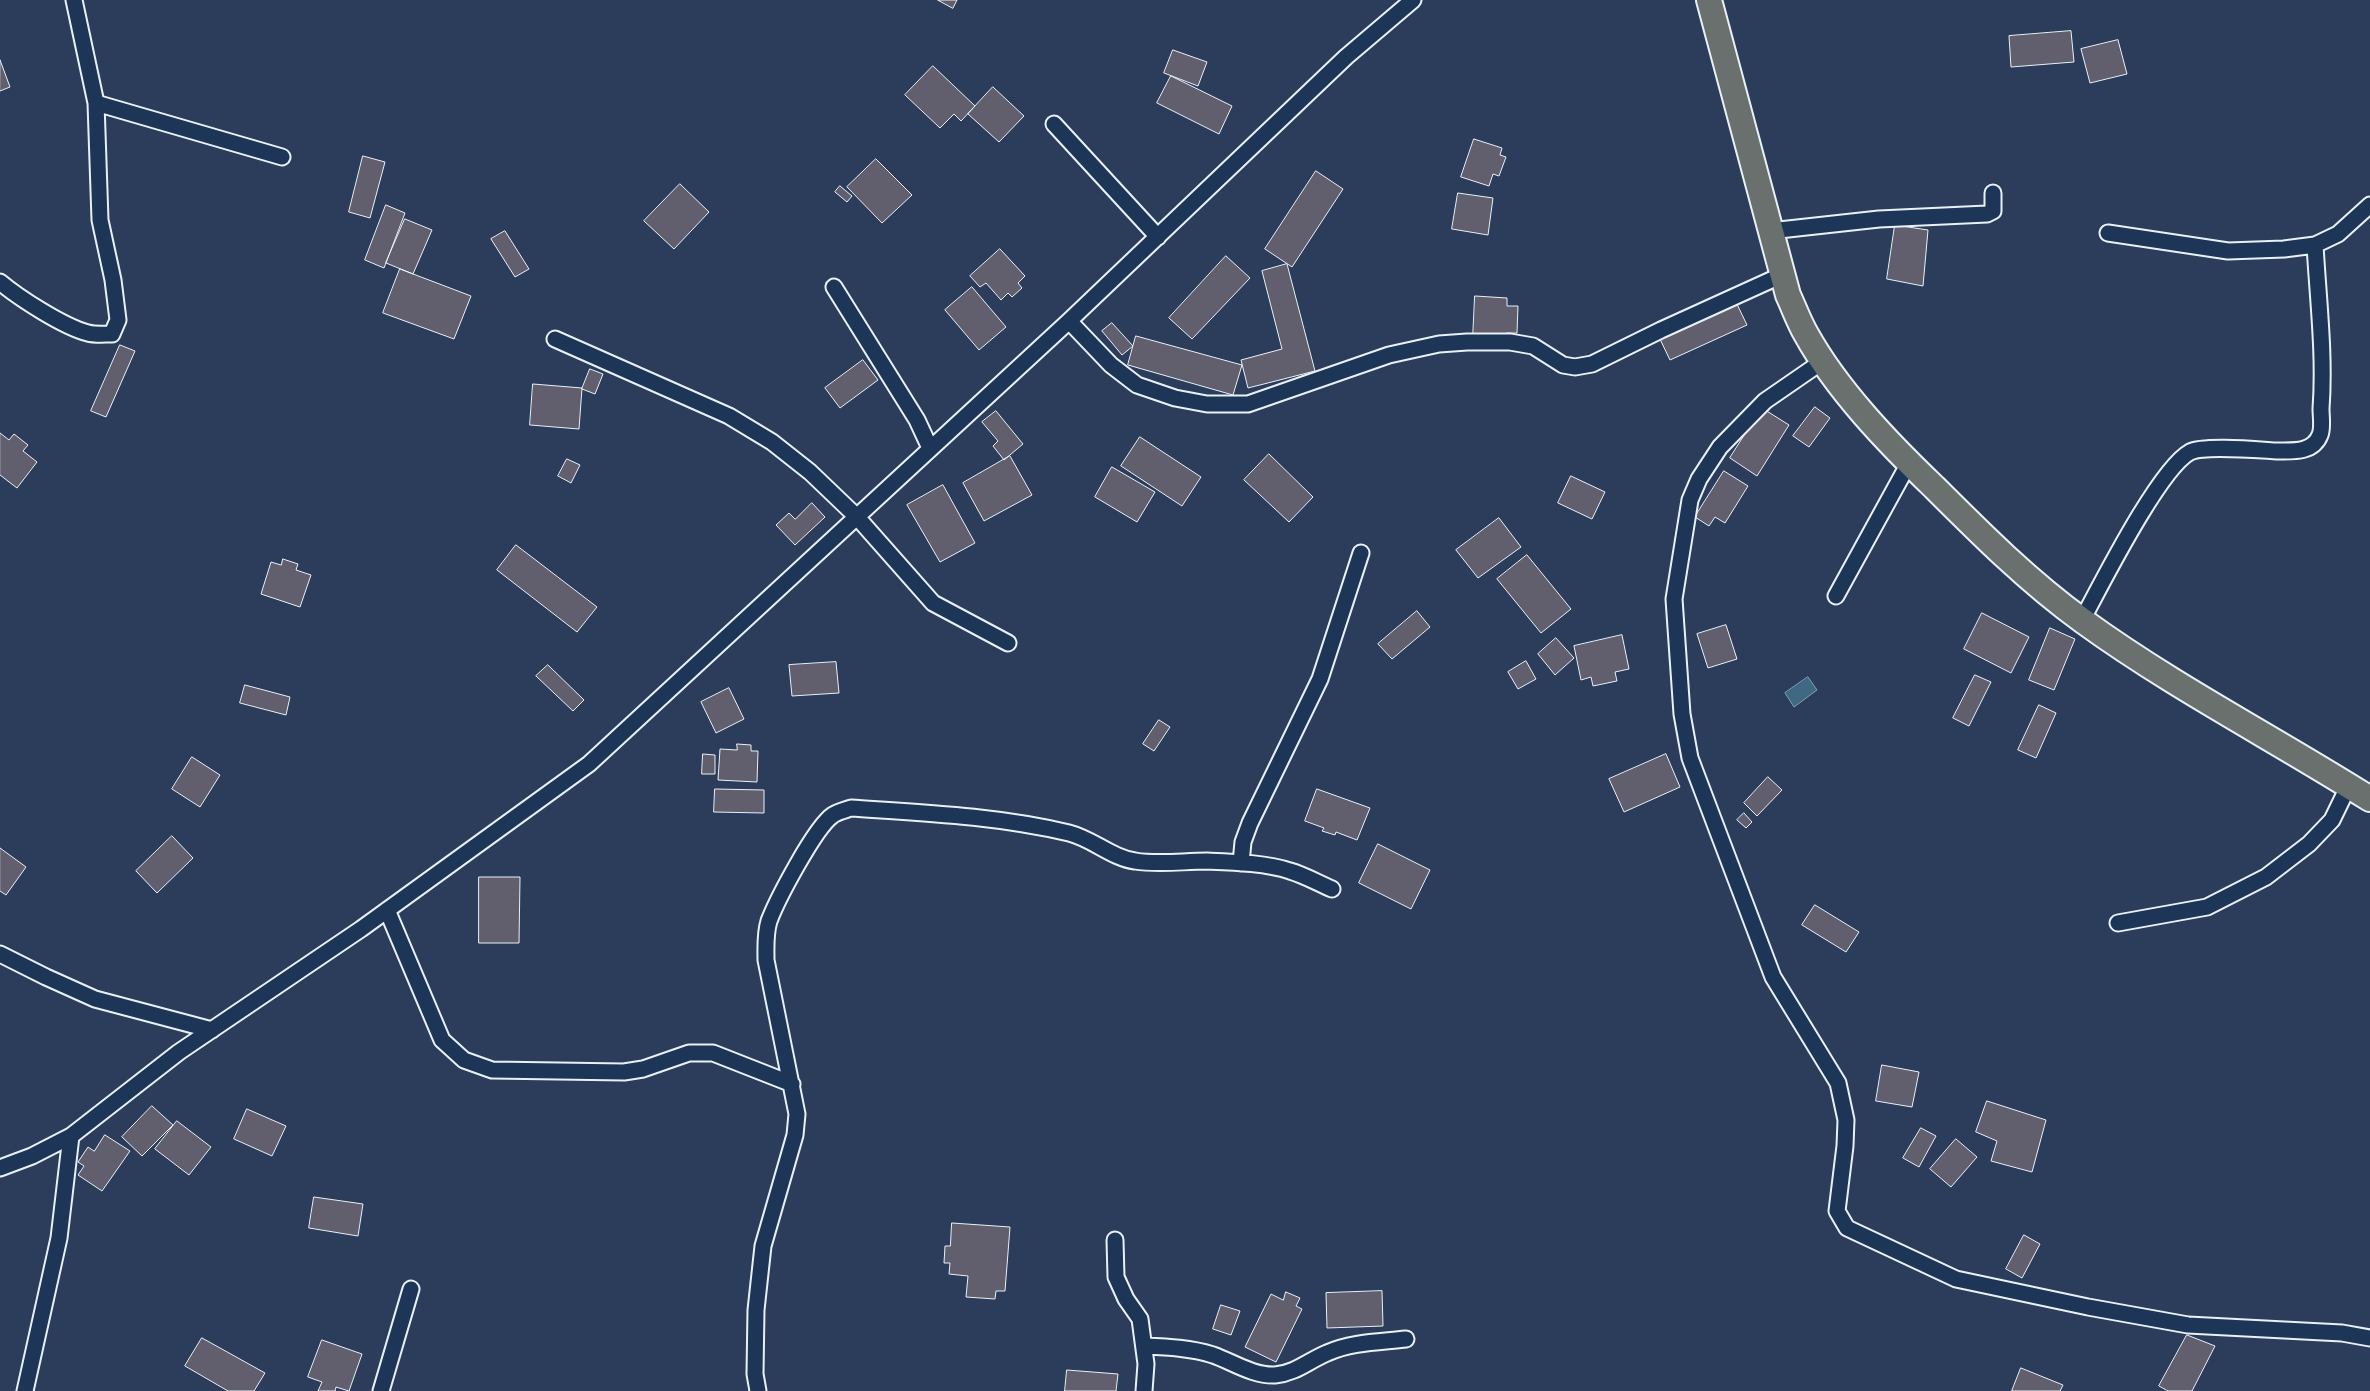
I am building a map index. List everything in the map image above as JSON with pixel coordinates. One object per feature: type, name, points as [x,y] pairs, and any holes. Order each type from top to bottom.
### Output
[{"type":"main road","points":[[1709,0],[1788,295],[1805,334],[1833,377],[1908,463],[1985,538],[2046,592],[2082,620],[2155,670],[2370,799]]},
{"type":"street","points":[[0,282],[12,293],[57,319],[88,333],[112,334],[118,320],[113,280],[100,220],[96,103],[74,0]]},
{"type":"street","points":[[0,1168],[32,1156],[71,1136],[179,1052],[387,910],[589,764],[1069,322],[1346,57],[1413,0]]},
{"type":"street","points":[[96,103],[282,157]]},
{"type":"street","points":[[1054,124],[1158,237]]},
{"type":"street","points":[[1770,231],[1879,219],[1987,214],[1993,211],[1993,194]]},
{"type":"street","points":[[2108,233],[2228,251],[2284,250],[2315,245],[2338,234],[2370,205]]},
{"type":"street","points":[[2082,620],[2127,538],[2169,471],[2180,459],[2192,451],[2207,450],[2298,452],[2311,447],[2320,435],[2323,388],[2315,245]]},
{"type":"street","points":[[1069,322],[1110,365],[1138,385],[1175,398],[1207,404],[1248,404],[1389,355],[1439,344],[1510,342],[1532,346],[1563,365],[1592,364],[1661,330],[1782,275]]},
{"type":"street","points":[[834,287],[917,420],[930,448]]},
{"type":"street","points":[[555,339],[729,416],[772,442],[810,472],[857,517],[933,603],[1008,643]]},
{"type":"street","points":[[1823,361],[1765,401],[1720,447],[1699,479],[1690,500],[1674,599],[1682,714],[1690,758],[1773,977],[1838,1083],[1846,1120],[1845,1146],[1837,1211],[1847,1228],[1956,1279],[2088,1307],[2188,1324],[2342,1333],[2370,1338]]},
{"type":"street","points":[[1836,596],[1908,463]]},
{"type":"street","points":[[1241,863],[1243,842],[1250,823],[1320,679],[1360,553]]},
{"type":"street","points":[[2118,923],[2207,907],[2266,877],[2309,844],[2332,820],[2349,785]]},
{"type":"street","points":[[758,1391],[755,1374],[757,1301],[763,1246],[795,1134],[797,1114],[766,960],[766,940],[769,922],[810,843],[821,826],[834,814],[851,808],[967,815],[1015,821],[1072,834],[1094,842],[1123,859],[1138,862],[1206,861],[1241,863],[1289,870],[1332,889]]},
{"type":"street","points":[[387,910],[442,1040],[464,1060],[492,1070],[624,1072],[643,1070],[689,1053],[713,1053],[792,1084]]},
{"type":"street","points":[[0,954],[46,978],[95,999],[212,1030]]},
{"type":"street","points":[[25,1391],[59,1238],[71,1136]]},
{"type":"street","points":[[1115,1240],[1116,1277],[1126,1298],[1140,1319],[1145,1346],[1144,1391]]},
{"type":"street","points":[[381,1391],[411,1288]]},
{"type":"street","points":[[1145,1346],[1178,1347],[1212,1355],[1258,1374],[1273,1375],[1291,1373],[1327,1352],[1344,1347],[1406,1339]]},
{"type":"water","points":[[1808,677],[1817,690],[1794,707],[1785,693]]},
{"type":"building","points":[[938,0],[957,0],[953,8]]},
{"type":"building","points":[[2071,31],[2074,62],[2011,67],[2009,36]]},
{"type":"building","points":[[2118,40],[2127,74],[2090,83],[2081,49]]},
{"type":"building","points":[[1173,50],[1207,62],[1198,86],[1164,73]]},
{"type":"building","points":[[0,60],[10,87],[0,91]]},
{"type":"building","points":[[933,66],[975,106],[961,121],[954,114],[940,128],[905,95]]},
{"type":"building","points":[[1171,76],[1232,106],[1219,134],[1157,103]]},
{"type":"building","points":[[993,87],[1024,116],[999,142],[968,114]]},
{"type":"building","points":[[1474,139],[1502,148],[1500,155],[1506,157],[1499,176],[1493,174],[1489,186],[1461,177]]},
{"type":"building","points":[[363,156],[385,162],[370,218],[349,212]]},
{"type":"building","points":[[876,159],[912,195],[882,223],[847,187]]},
{"type":"building","points":[[1316,171],[1343,189],[1292,267],[1265,249]]},
{"type":"building","points":[[680,184],[709,212],[674,249],[644,221]]},
{"type":"building","points":[[840,186],[852,196],[847,202],[835,192]]},
{"type":"building","points":[[1458,193],[1493,198],[1488,235],[1452,229]]},
{"type":"building","points":[[386,205],[405,213],[384,268],[365,260]]},
{"type":"building","points":[[405,219],[432,230],[413,274],[386,263]]},
{"type":"building","points":[[1895,225],[1928,230],[1923,286],[1887,279]]},
{"type":"building","points":[[505,231],[529,269],[515,277],[491,239]]},
{"type":"building","points":[[1000,249],[1025,276],[1018,283],[1022,288],[1012,297],[1008,293],[1001,300],[986,283],[980,287],[970,276]]},
{"type":"building","points":[[1226,256],[1250,278],[1192,339],[1169,318]]},
{"type":"building","points":[[1287,264],[1315,371],[1248,388],[1241,360],[1282,349],[1262,271]]},
{"type":"building","points":[[400,269],[471,296],[454,339],[383,313]]},
{"type":"building","points":[[972,287],[1006,327],[979,350],[945,310]]},
{"type":"building","points":[[1475,296],[1507,298],[1507,306],[1518,306],[1517,333],[1506,333],[1506,339],[1473,338]]},
{"type":"building","points":[[1735,300],[1747,325],[1670,360],[1658,335]]},
{"type":"building","points":[[1112,323],[1133,346],[1122,355],[1102,331]]},
{"type":"building","points":[[1136,336],[1242,365],[1233,395],[1128,365]]},
{"type":"building","points":[[120,345],[135,351],[106,417],[91,411]]},
{"type":"building","points":[[863,360],[878,380],[840,408],[825,388]]},
{"type":"building","points":[[590,369],[603,374],[595,394],[582,389]]},
{"type":"building","points":[[533,384],[582,388],[579,429],[530,425]]},
{"type":"building","points":[[1815,407],[1830,418],[1809,447],[1793,436]]},
{"type":"building","points":[[1762,408],[1789,425],[1757,476],[1730,458]]},
{"type":"building","points":[[996,411],[1023,444],[1004,460],[993,446],[998,441],[982,422]]},
{"type":"building","points":[[0,433],[9,440],[14,434],[28,445],[23,451],[37,462],[17,488],[0,475]]},
{"type":"building","points":[[1140,437],[1201,477],[1182,506],[1121,466]]},
{"type":"building","points":[[1269,454],[1313,497],[1289,522],[1244,480]]},
{"type":"building","points":[[1010,456],[1032,495],[984,521],[963,483]]},
{"type":"building","points":[[567,459],[580,465],[571,483],[558,476]]},
{"type":"building","points":[[1112,467],[1155,492],[1137,522],[1095,497]]},
{"type":"building","points":[[1724,471],[1748,486],[1725,523],[1715,517],[1709,526],[1695,517]]},
{"type":"building","points":[[1571,476],[1605,492],[1592,519],[1558,503]]},
{"type":"building","points":[[943,485],[975,543],[940,562],[907,505]]},
{"type":"building","points":[[812,503],[825,517],[795,545],[776,525],[789,513],[795,519]]},
{"type":"building","points":[[1499,518],[1521,547],[1478,578],[1456,550]]},
{"type":"building","points":[[516,545],[597,607],[577,632],[497,570]]},
{"type":"building","points":[[1527,555],[1571,609],[1541,633],[1497,579]]},
{"type":"building","points":[[283,559],[298,564],[296,570],[311,575],[300,607],[261,594],[271,562],[281,565]]},
{"type":"building","points":[[1417,611],[1430,627],[1392,659],[1378,644]]},
{"type":"building","points":[[1982,613],[2029,637],[2011,673],[1964,649]]},
{"type":"building","points":[[1726,625],[1737,659],[1708,668],[1697,634]]},
{"type":"building","points":[[2050,628],[2075,639],[2054,690],[2029,680]]},
{"type":"building","points":[[1622,635],[1629,669],[1615,672],[1617,681],[1593,686],[1591,677],[1581,680],[1574,646]]},
{"type":"building","points":[[1556,638],[1574,658],[1555,675],[1538,654]]},
{"type":"building","points":[[1526,661],[1536,679],[1518,689],[1508,672]]},
{"type":"building","points":[[836,662],[839,693],[792,696],[789,665]]},
{"type":"building","points":[[548,665],[584,700],[573,711],[536,676]]},
{"type":"building","points":[[1975,675],[1991,682],[1969,726],[1953,718]]},
{"type":"building","points":[[245,685],[290,697],[286,715],[240,703]]},
{"type":"building","points":[[729,688],[744,719],[716,733],[701,702]]},
{"type":"building","points":[[2039,705],[2056,713],[2036,758],[2018,750]]},
{"type":"building","points":[[1159,720],[1170,727],[1154,751],[1143,744]]},
{"type":"building","points":[[737,744],[751,745],[751,751],[758,751],[757,782],[718,780],[720,749],[737,750]]},
{"type":"building","points":[[703,754],[715,755],[715,774],[702,774]]},
{"type":"building","points":[[1666,754],[1680,787],[1624,812],[1609,779]]},
{"type":"building","points":[[192,757],[220,775],[200,807],[172,789]]},
{"type":"building","points":[[1768,777],[1782,790],[1757,816],[1744,803]]},
{"type":"building","points":[[715,789],[764,790],[764,813],[714,812]]},
{"type":"building","points":[[1317,789],[1370,808],[1357,840],[1336,832],[1335,835],[1322,831],[1324,828],[1305,821]]},
{"type":"building","points":[[1744,813],[1752,822],[1746,828],[1737,820]]},
{"type":"building","points":[[172,836],[193,858],[157,893],[136,871]]},
{"type":"building","points":[[1378,844],[1430,870],[1411,909],[1359,883]]},
{"type":"building","points":[[0,848],[26,867],[6,895],[0,891]]},
{"type":"building","points":[[479,877],[520,877],[519,943],[479,943]]},
{"type":"building","points":[[1815,905],[1859,932],[1846,952],[1802,925]]},
{"type":"building","points":[[1882,1065],[1919,1072],[1912,1107],[1876,1101]]},
{"type":"building","points":[[1987,1101],[2046,1120],[2032,1172],[1991,1161],[1997,1141],[1976,1132]]},
{"type":"building","points":[[152,1106],[173,1125],[142,1156],[122,1137]]},
{"type":"building","points":[[247,1109],[286,1126],[272,1156],[234,1139]]},
{"type":"building","points":[[177,1121],[211,1147],[189,1175],[155,1149]]},
{"type":"building","points":[[1921,1128],[1936,1136],[1919,1167],[1903,1158]]},
{"type":"building","points":[[105,1135],[130,1151],[102,1191],[78,1175],[84,1166],[78,1162],[88,1147],[94,1151]]},
{"type":"building","points":[[1956,1139],[1977,1157],[1951,1187],[1930,1169]]},
{"type":"building","points":[[314,1197],[363,1204],[358,1236],[309,1228]]},
{"type":"building","points":[[952,1223],[1010,1227],[1005,1291],[996,1291],[995,1299],[966,1297],[968,1276],[949,1274],[950,1263],[944,1263],[945,1246],[950,1246]]},
{"type":"building","points":[[2024,1235],[2040,1244],[2022,1278],[2006,1269]]},
{"type":"building","points":[[1382,1291],[1383,1326],[1327,1328],[1326,1293]]},
{"type":"building","points":[[1286,1292],[1300,1298],[1296,1306],[1302,1309],[1276,1362],[1245,1347],[1271,1294],[1283,1300]]},
{"type":"building","points":[[1221,1305],[1240,1311],[1231,1335],[1213,1329]]},
{"type":"building","points":[[2187,1335],[2215,1346],[2192,1391],[2168,1391],[2159,1386]]},
{"type":"building","points":[[202,1338],[265,1373],[254,1391],[228,1391],[185,1366]]},
{"type":"building","points":[[322,1340],[362,1354],[349,1391],[336,1387],[335,1391],[318,1391],[322,1382],[308,1377]]},
{"type":"building","points":[[2021,1368],[2063,1385],[2060,1391],[2012,1391]]},
{"type":"building","points":[[1067,1370],[1118,1374],[1116,1391],[1065,1391]]}]
